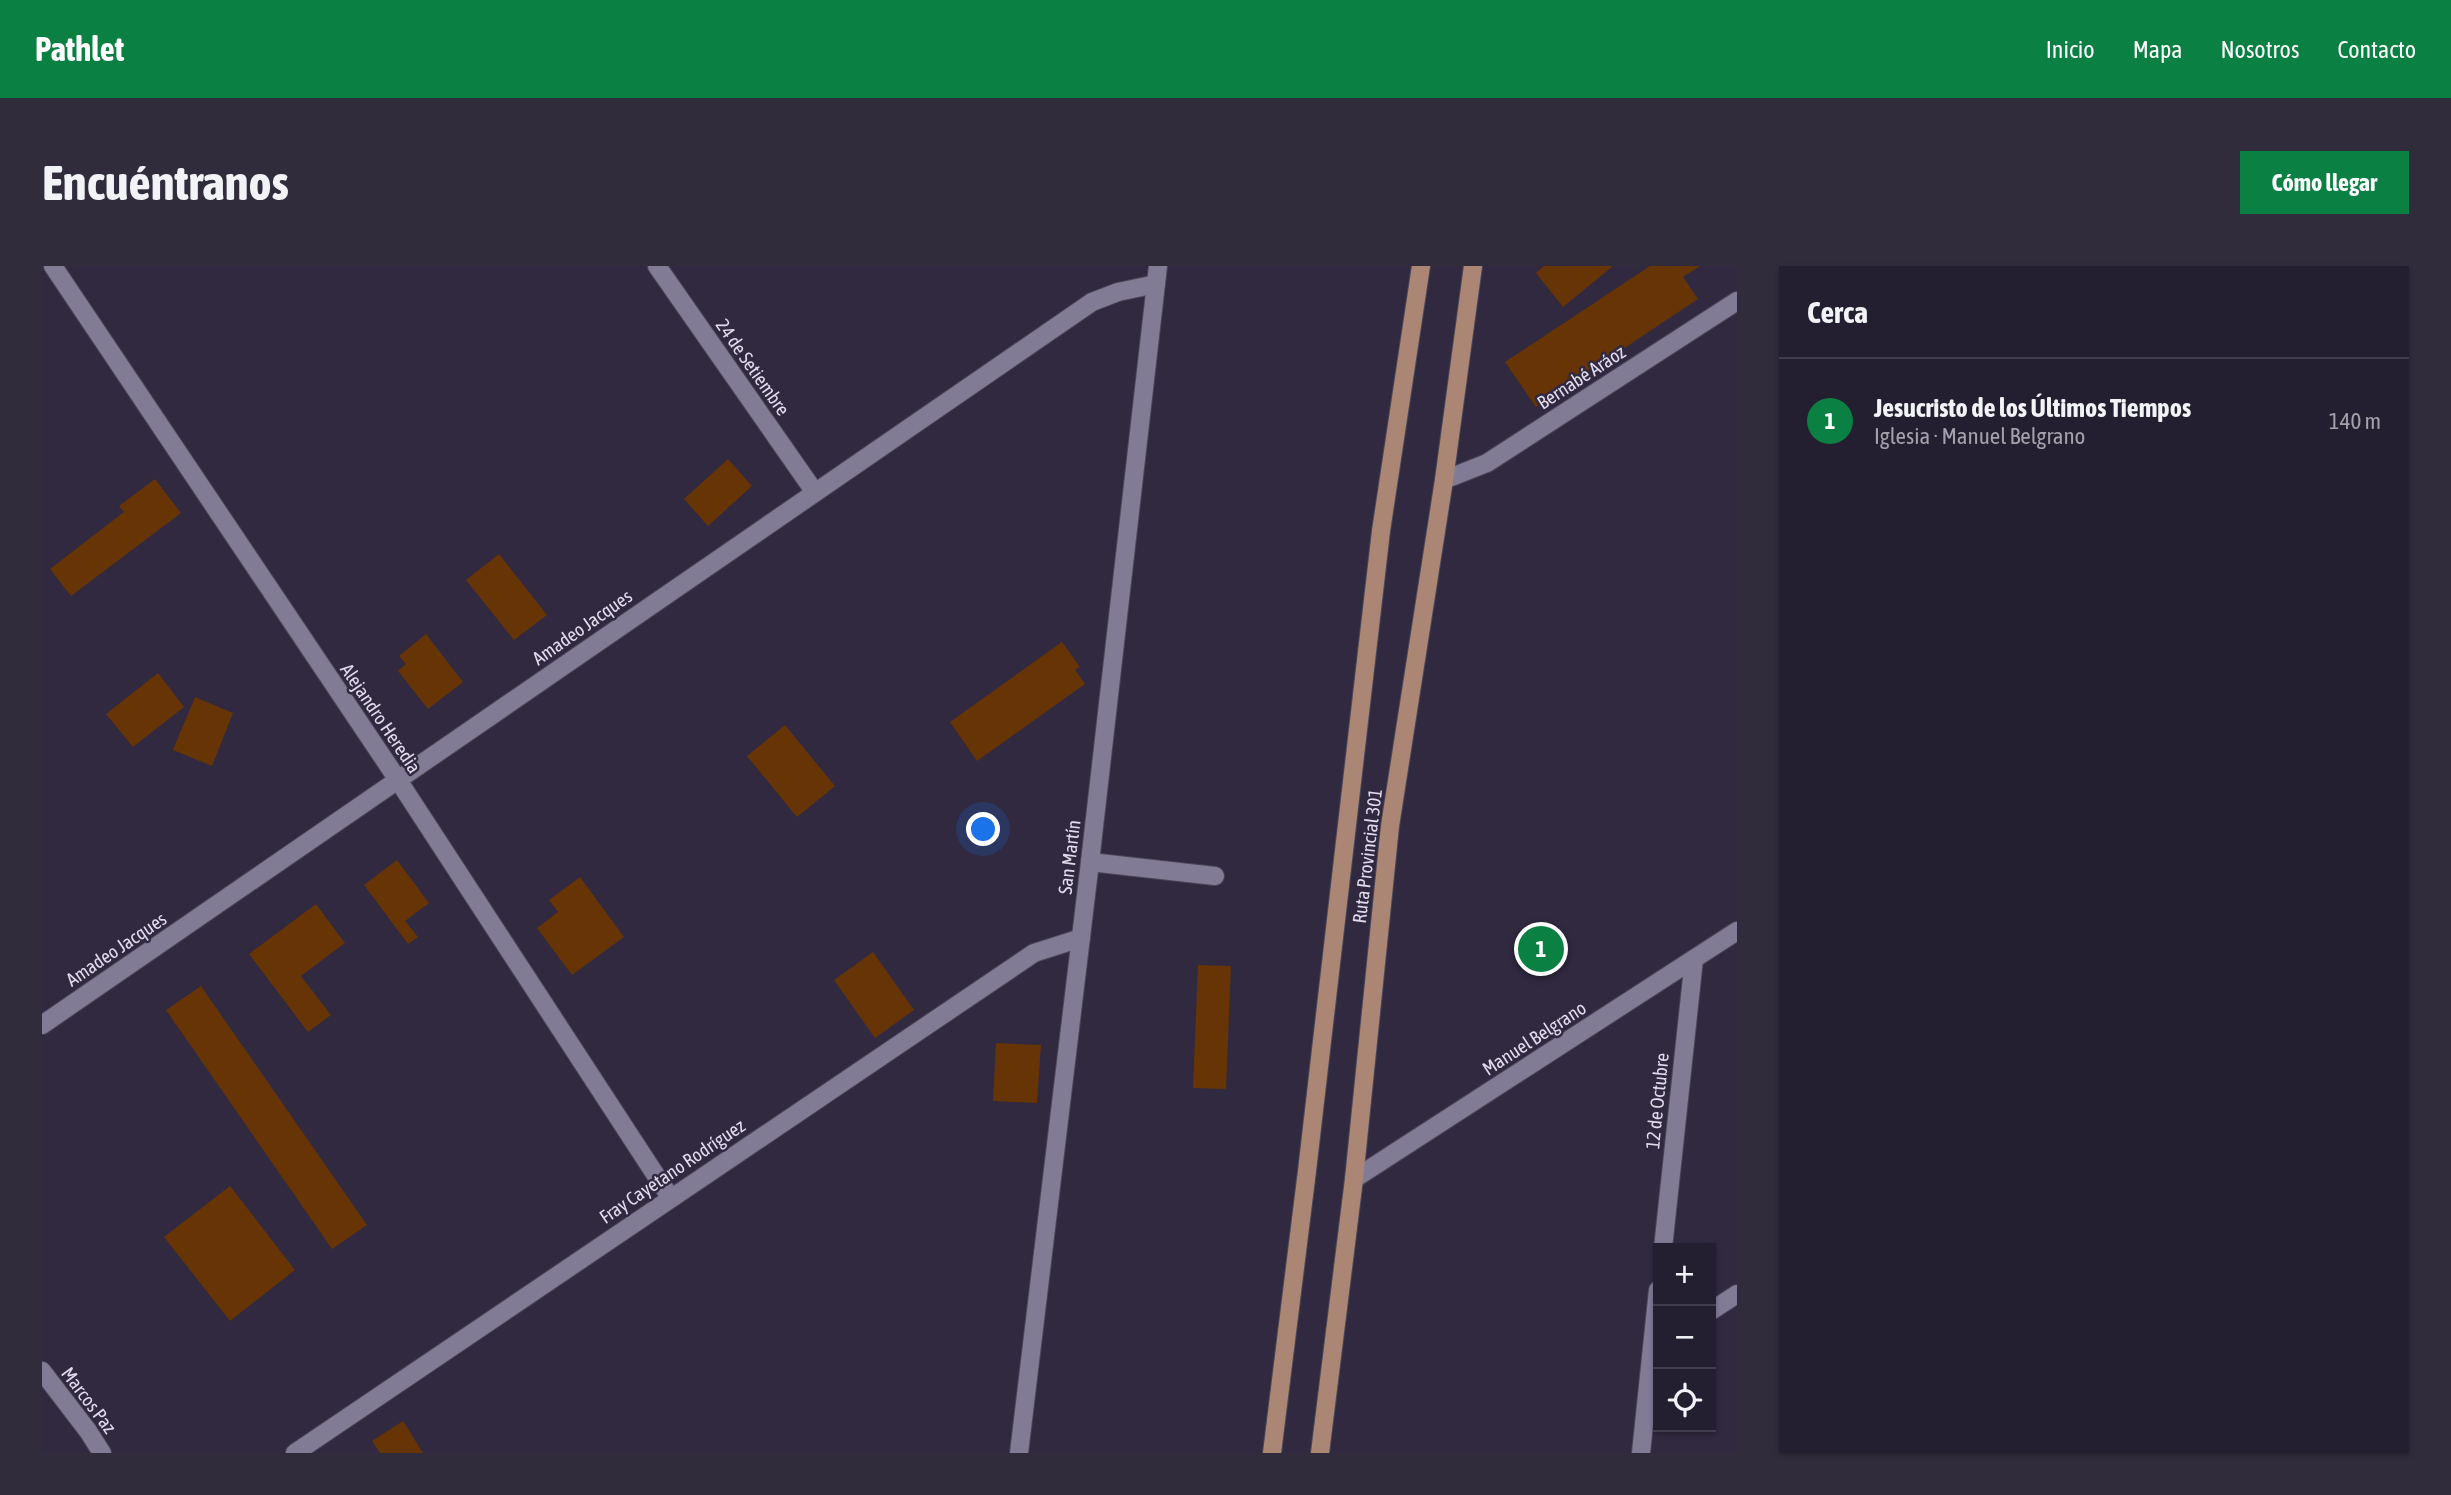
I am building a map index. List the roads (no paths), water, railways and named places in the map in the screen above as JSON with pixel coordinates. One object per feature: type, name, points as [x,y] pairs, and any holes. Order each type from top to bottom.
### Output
[{"type":"main road","name":"Ruta Provincial 301","points":[[1272,1453],[1381,531],[1421,266]]},
{"type":"main road","name":"Ruta Provincial 301","points":[[1320,1453],[1354,1180],[1390,826],[1444,480],[1473,266]]},
{"type":"street","name":"Alejandro Heredia","points":[[53,266],[398,780],[670,1197]]},
{"type":"street","name":"24 de Setiembre","points":[[657,266],[814,491]]},
{"type":"street","name":"San Martín","points":[[1018,1453],[1090,862],[1158,266]]},
{"type":"street","name":"Amadeo Jacques","points":[[42,1025],[1092,302],[1118,292],[1156,284]]},
{"type":"street","name":"Bernabé Aráoz","points":[[1444,480],[1487,463],[1737,301]]},
{"type":"street","points":[[1090,862],[1215,876]]},
{"type":"street","name":"Manuel Belgrano","points":[[1354,1180],[1737,931]]},
{"type":"street","name":"Fray Cayetano Rodríguez","points":[[295,1453],[1034,953],[1081,938]]},
{"type":"street","name":"12 de Octubre","points":[[1664,1243],[1694,959]]},
{"type":"street","points":[[1716,1308],[1737,1294]]},
{"type":"street","points":[[1641,1453],[1653,1363]]},
{"type":"street","name":"Marcos Paz","points":[[42,1371],[102,1453]]},
{"type":"place","name":"Jesucristo de los Últimos Tiempos","points":[[1541,949]]}]
